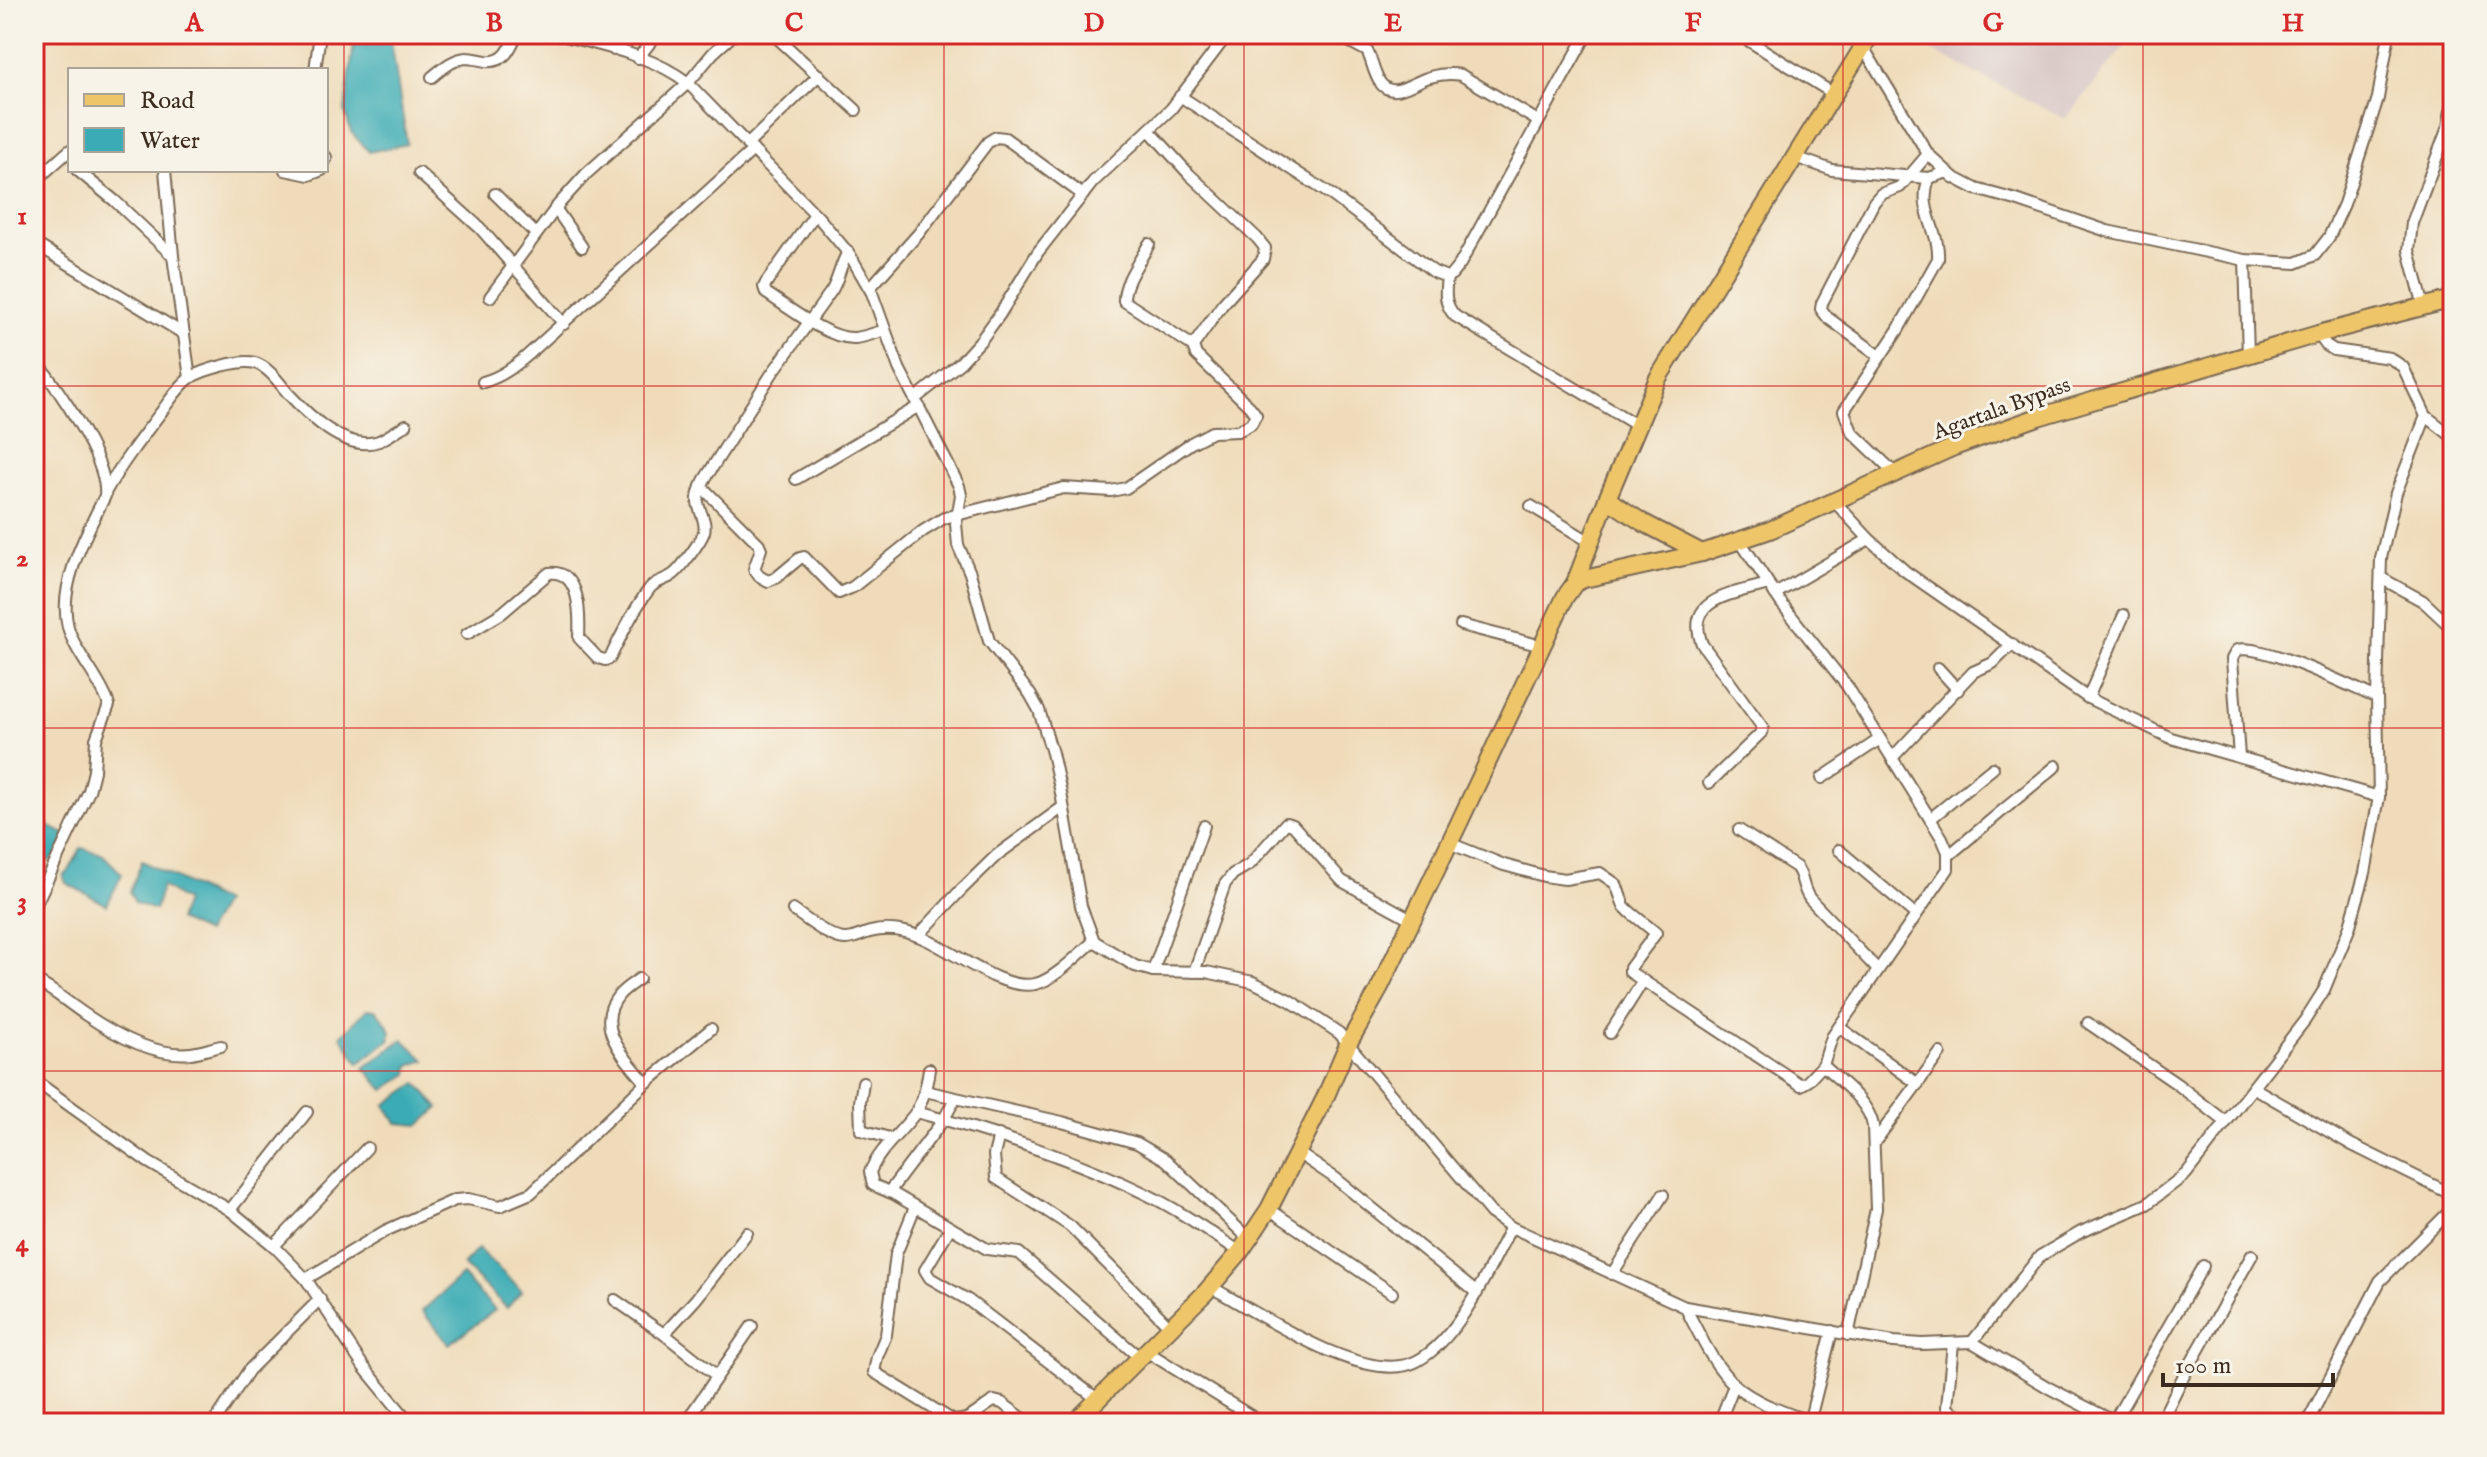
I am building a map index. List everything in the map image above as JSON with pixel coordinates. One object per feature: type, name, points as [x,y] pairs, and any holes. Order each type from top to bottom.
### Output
[{"type":"main road","points":[[1074,1423],[1211,1287],[1245,1246],[1269,1209],[1325,1098],[1348,1044],[1377,993],[1565,597],[1575,583],[1658,378],[1867,41]]},
{"type":"main road","name":"Agartala Bypass","points":[[1575,583],[1740,541],[1835,502],[1954,447],[2038,417],[2318,334],[2453,299]]},
{"type":"main road","points":[[1607,499],[1702,553]]},
{"type":"street","points":[[315,68],[320,34]]},
{"type":"street","points":[[432,77],[447,65],[468,58],[500,61],[517,34]]},
{"type":"street","points":[[558,34],[638,58],[671,71],[688,83],[815,214],[848,252],[870,288],[899,368],[959,486],[958,545],[989,641],[1039,710],[1052,753],[1081,906],[1094,941],[1135,966],[1153,971],[1232,976],[1271,990],[1328,1025],[1348,1044],[1491,1213],[1511,1227],[1685,1307],[1908,1343],[1972,1342],[2114,1422],[2203,1266]]},
{"type":"street","points":[[614,50],[624,34]]},
{"type":"street","points":[[638,58],[657,34]]},
{"type":"street","points":[[490,297],[555,208],[586,174],[688,83],[734,34]]},
{"type":"street","points":[[773,34],[856,110]]},
{"type":"street","points":[[796,479],[918,402],[961,362],[981,340],[1038,252],[1093,182],[1171,109],[1228,34]]},
{"type":"street","points":[[1336,34],[1367,51],[1380,83],[1388,90],[1397,91],[1428,77],[1452,73],[1461,75],[1538,121]]},
{"type":"street","points":[[1447,277],[1460,264],[1587,34]]},
{"type":"street","points":[[1738,34],[1834,94]]},
{"type":"street","points":[[1867,41],[1928,154],[1948,172],[1976,189],[2107,231],[2245,260],[2296,263],[2315,255],[2329,237],[2344,204],[2378,98],[2389,34]]},
{"type":"street","points":[[483,382],[510,370],[564,324],[750,147],[819,75]]},
{"type":"street","points":[[1180,96],[1333,196],[1434,272],[1447,277]]},
{"type":"street","points":[[2424,307],[2409,250],[2412,223],[2448,127],[2453,98]]},
{"type":"street","points":[[1149,130],[1265,248],[1263,259],[1222,305],[1193,346]]},
{"type":"street","points":[[870,288],[919,233],[988,142],[996,137],[1005,138],[1083,195]]},
{"type":"street","points":[[1880,356],[1828,318],[1821,309],[1822,303],[1874,202],[1881,194],[1900,187],[1928,154]]},
{"type":"street","points":[[34,182],[67,157]]},
{"type":"street","points":[[1795,157],[1832,170],[1929,178],[1948,172]]},
{"type":"street","points":[[79,172],[173,256]]},
{"type":"street","points":[[165,172],[190,378]]},
{"type":"street","points":[[295,172],[309,175],[317,172]]},
{"type":"street","points":[[419,173],[471,219],[564,324]]},
{"type":"street","points":[[1895,473],[1852,432],[1844,411],[1938,259],[1939,250],[1926,213],[1924,192],[1929,178]]},
{"type":"street","points":[[495,194],[536,234]]},
{"type":"street","points":[[555,208],[582,247]]},
{"type":"street","points":[[815,214],[764,287],[766,293],[810,321],[845,338],[885,330]]},
{"type":"street","points":[[34,243],[184,334]]},
{"type":"street","points":[[701,486],[759,544],[761,549],[754,569],[759,576],[768,581],[776,578],[804,557],[839,593],[853,587],[944,518],[1064,488],[1111,491],[1126,488],[1212,432],[1238,431],[1251,424],[1256,415],[1196,355],[1193,346],[1124,301],[1127,287],[1149,244]]},
{"type":"street","points":[[467,634],[502,613],[549,573],[556,572],[563,574],[577,595],[579,638],[598,658],[610,658],[651,587],[675,574],[699,541],[704,532],[703,514],[698,503],[701,486],[734,432],[832,290],[848,252]]},
{"type":"street","points":[[2245,260],[2248,355]]},
{"type":"street","points":[[1447,277],[1447,308],[1455,316],[1638,426]]},
{"type":"street","points":[[2318,334],[2334,350],[2390,358],[2403,367],[2426,416],[2453,437]]},
{"type":"street","points":[[34,358],[74,414],[91,447],[106,491]]},
{"type":"street","points":[[34,908],[89,791],[96,739],[109,705],[69,628],[66,602],[70,576],[106,491],[156,418],[190,378],[242,362],[256,363],[270,372],[297,403],[346,439],[363,443],[379,441],[406,425]]},
{"type":"street","points":[[1972,1342],[2040,1256],[2081,1232],[2147,1204],[2186,1174],[2305,1020],[2324,990],[2365,873],[2379,797],[2377,698],[2381,558],[2396,493],[2426,416]]},
{"type":"street","points":[[1835,502],[1869,539],[1905,571],[2088,698],[2171,738],[2379,797]]},
{"type":"street","points":[[1531,506],[1592,543]]},
{"type":"street","points":[[1709,783],[1763,728],[1702,644],[1697,630],[1703,608],[1713,601],[1772,589],[1869,539]]},
{"type":"street","points":[[1449,843],[1524,872],[1565,879],[1600,873],[1610,878],[1616,884],[1624,906],[1656,933],[1630,972],[1801,1085],[1808,1081],[1823,1065],[1832,1037],[1948,869],[1948,856],[1942,838],[1847,686],[1772,589],[1740,541]]},
{"type":"street","points":[[2381,578],[2423,601],[2453,629]]},
{"type":"street","points":[[2088,698],[2124,615]]},
{"type":"street","points":[[1461,625],[1542,646]]},
{"type":"street","points":[[1892,758],[1973,672],[1993,663],[2012,644]]},
{"type":"street","points":[[2239,757],[2232,659],[2237,650],[2249,648],[2299,664],[2377,698]]},
{"type":"street","points":[[1938,668],[1958,690]]},
{"type":"street","points":[[1822,778],[1880,739]]},
{"type":"street","points":[[1948,856],[2056,766]]},
{"type":"street","points":[[1930,819],[1993,768]]},
{"type":"street","points":[[918,936],[997,855],[1063,807]]},
{"type":"street","points":[[1194,972],[1225,884],[1233,874],[1250,864],[1286,823],[1293,825],[1342,881],[1411,919]]},
{"type":"street","points":[[1153,971],[1204,826]]},
{"type":"street","points":[[1739,830],[1801,872],[1802,889],[1878,970]]},
{"type":"street","points":[[1839,850],[1916,915]]},
{"type":"street","points":[[793,910],[845,940],[890,930],[918,936],[999,978],[1021,984],[1036,984],[1047,979],[1094,941]]},
{"type":"street","points":[[639,979],[619,994],[609,1023],[615,1046],[646,1083]]},
{"type":"street","points":[[34,980],[65,997],[106,1028],[155,1049],[177,1054],[221,1046]]},
{"type":"street","points":[[1610,1033],[1643,981]]},
{"type":"street","points":[[2088,1023],[2226,1122]]},
{"type":"street","points":[[1839,1027],[1918,1084]]},
{"type":"street","points":[[306,1279],[385,1231],[455,1200],[468,1199],[500,1206],[531,1193],[646,1083],[711,1029]]},
{"type":"street","points":[[1874,1143],[1940,1053]]},
{"type":"street","points":[[1823,1065],[1866,1107],[1872,1118],[1876,1209],[1848,1335]]},
{"type":"street","points":[[929,1069],[925,1091],[916,1112],[875,1160],[870,1172],[873,1185],[987,1249],[1019,1253],[1143,1355],[1262,1423]]},
{"type":"street","points":[[863,1082],[861,1130],[893,1139]]},
{"type":"street","points":[[36,1084],[148,1162],[230,1210],[274,1246],[306,1279],[363,1366],[407,1418],[394,1423]]},
{"type":"street","points":[[2254,1088],[2352,1145],[2453,1195]]},
{"type":"street","points":[[925,1091],[1062,1122],[1137,1143],[1166,1160],[1245,1246]]},
{"type":"street","points":[[889,1192],[944,1119],[955,1099]]},
{"type":"street","points":[[230,1210],[307,1112]]},
{"type":"street","points":[[916,1112],[999,1135],[1085,1166],[1149,1195],[1245,1246]]},
{"type":"street","points":[[999,1135],[994,1155],[996,1178],[1070,1226],[1171,1328]]},
{"type":"street","points":[[274,1246],[367,1148]]},
{"type":"street","points":[[1298,1153],[1335,1178],[1477,1293]]},
{"type":"street","points":[[1612,1274],[1663,1195]]},
{"type":"street","points":[[915,1207],[896,1254],[886,1335],[874,1372],[952,1420],[966,1420],[994,1401],[1002,1403],[1029,1423]]},
{"type":"street","points":[[2307,1423],[2380,1281],[2453,1208]]},
{"type":"street","points":[[1269,1209],[1392,1293]]},
{"type":"street","points":[[1211,1287],[1350,1361],[1396,1368],[1416,1362],[1433,1350],[1457,1324],[1511,1227]]},
{"type":"street","points":[[950,1228],[925,1270],[930,1278],[968,1300],[1097,1399]]},
{"type":"street","points":[[664,1334],[696,1299],[747,1233]]},
{"type":"street","points":[[2160,1423],[2252,1255]]},
{"type":"street","points":[[214,1423],[249,1370],[320,1299]]},
{"type":"street","points":[[615,1300],[717,1376]]},
{"type":"street","points":[[1685,1307],[1717,1364],[1734,1385],[1752,1397],[1808,1422],[1832,1331]]},
{"type":"street","points":[[685,1423],[752,1326]]},
{"type":"street","points":[[1944,1423],[1948,1410],[1953,1343]]},
{"type":"street","points":[[1719,1423],[1734,1385]]},
{"type":"street","points":[[1948,1410],[1966,1418],[1969,1423]]},
{"type":"shaded area","points":[[1899,34],[2135,34],[2065,119]]},
{"type":"water","points":[[355,34],[390,34],[407,144],[369,152],[351,132],[345,112]]},
{"type":"water","points":[[34,819],[66,835],[55,857],[39,866],[34,863]]},
{"type":"water","points":[[81,848],[102,854],[122,874],[107,905],[66,883],[63,875],[69,871]]},
{"type":"water","points":[[142,861],[223,902],[206,933],[178,920],[185,901],[162,886],[155,910],[135,903],[130,892]]},
{"type":"water","points":[[367,1009],[376,1010],[391,1030],[390,1039],[359,1063],[341,1036]]},
{"type":"water","points":[[403,1039],[425,1060],[409,1066],[408,1074],[384,1090],[364,1068]]},
{"type":"water","points":[[417,1083],[439,1108],[420,1125],[397,1123],[385,1105]]},
{"type":"water","points":[[478,1249],[522,1291],[507,1308],[463,1265]]},
{"type":"water","points":[[462,1275],[495,1310],[449,1344],[422,1311]]}]
